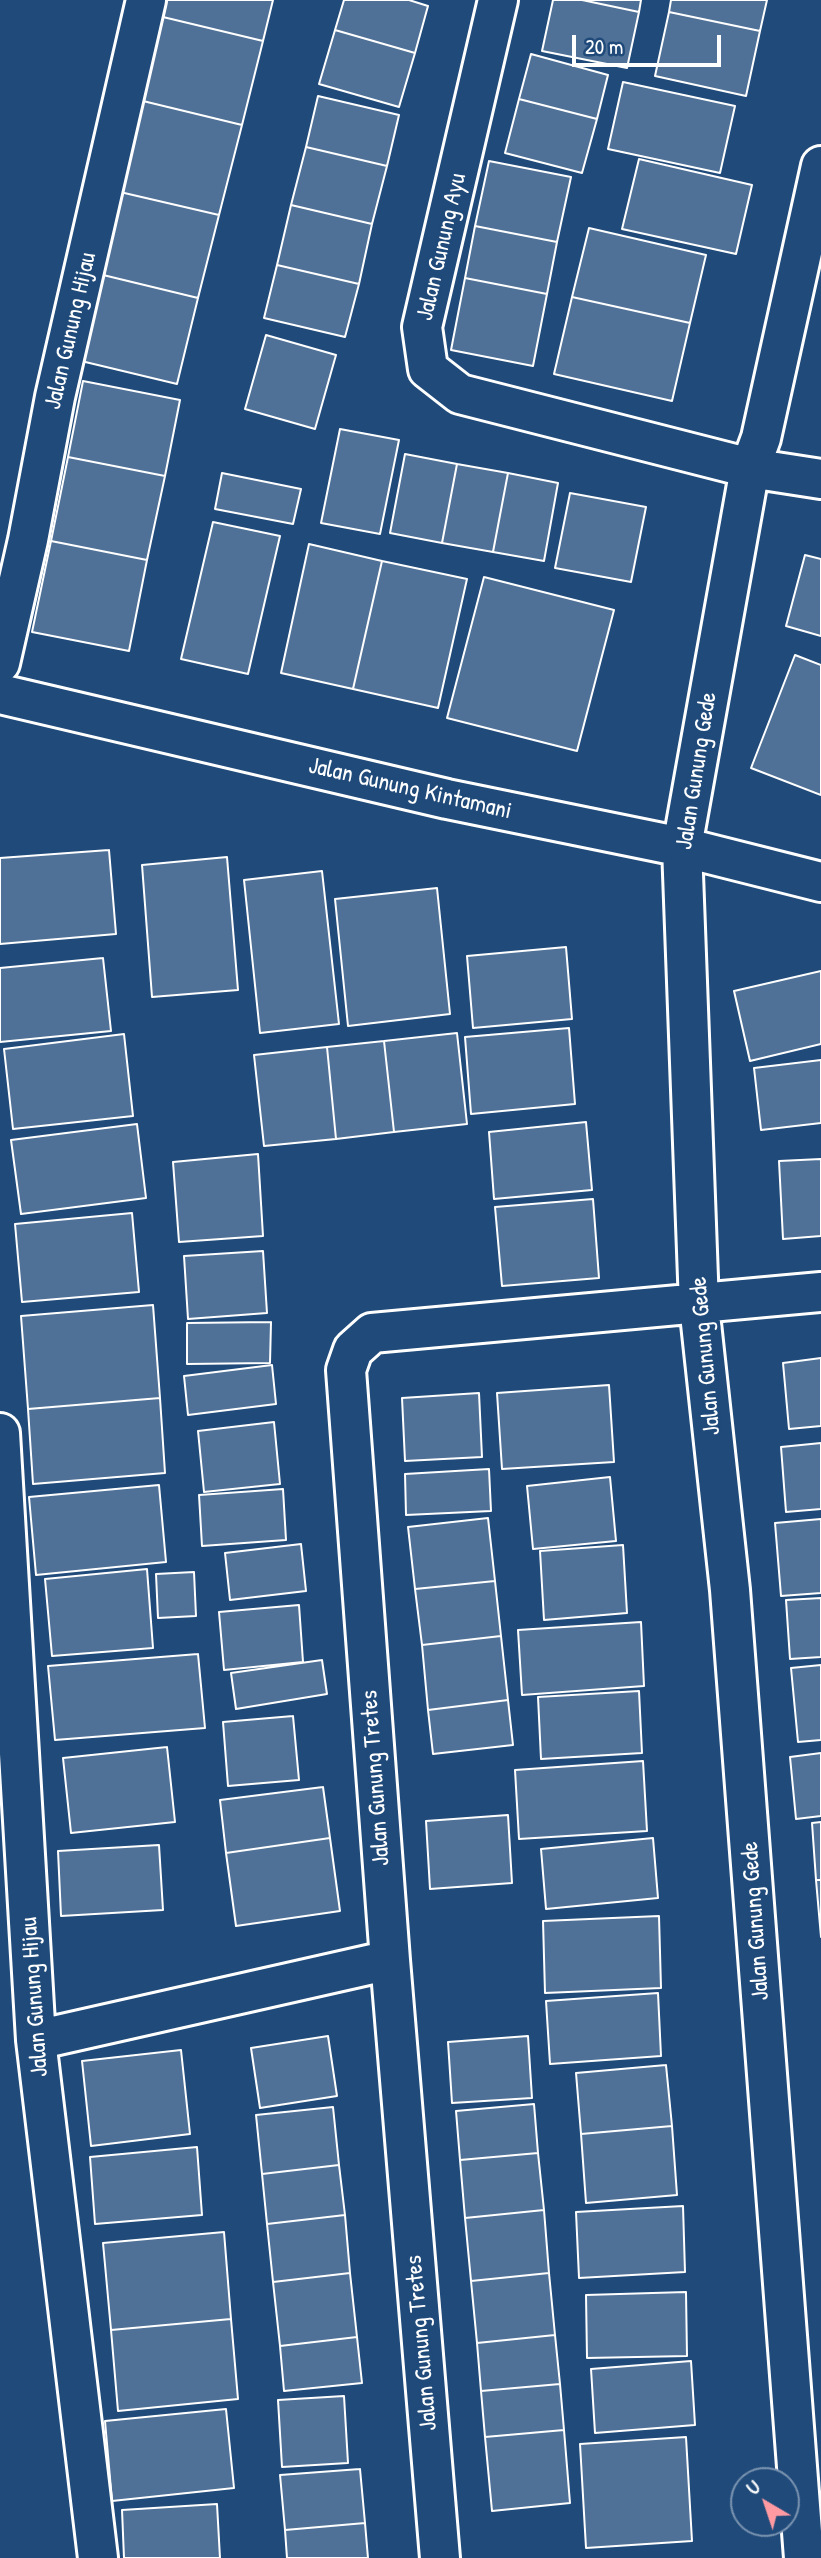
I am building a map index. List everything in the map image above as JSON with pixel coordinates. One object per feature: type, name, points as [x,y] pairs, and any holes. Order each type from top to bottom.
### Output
[{"type":"street","name":"Jalan Gunung Hijau","points":[[0,663],[29,540],[55,397],[146,0]]},
{"type":"street","name":"Jalan Gunung Ayu","points":[[498,0],[422,327],[428,369],[460,394],[750,468],[821,479]]},
{"type":"street","name":"Jalan Gunung Gede","points":[[804,2558],[730,1590],[699,1305],[682,847],[750,468],[761,438],[821,166]]},
{"type":"street","name":"Jalan Gunung Kintamani","points":[[0,694],[447,799],[682,847],[821,882]]},
{"type":"street","name":"Jalan Gunung Tretes","points":[[440,2558],[390,1960],[346,1370],[353,1350],[372,1333],[821,1292]]},
{"type":"street","name":"Jalan Gunung Hijau","points":[[0,1433],[36,2040],[98,2558]]},
{"type":"street","points":[[36,2040],[390,1960]]},
{"type":"building","points":[[167,0],[273,0],[263,41],[163,17]]},
{"type":"building","points":[[344,0],[409,0],[428,6],[415,53],[335,30]]},
{"type":"building","points":[[553,0],[582,0],[639,12],[627,68],[542,51]]},
{"type":"building","points":[[582,0],[641,0],[639,12]]},
{"type":"building","points":[[671,0],[767,0],[760,31],[669,12]]},
{"type":"building","points":[[669,12],[760,31],[746,96],[655,76]]},
{"type":"building","points":[[163,17],[263,41],[242,125],[143,101]]},
{"type":"building","points":[[335,30],[415,53],[399,107],[319,84]]},
{"type":"building","points":[[531,54],[608,75],[597,119],[519,99]]},
{"type":"building","points":[[623,82],[735,106],[720,173],[608,149]]},
{"type":"building","points":[[318,96],[399,115],[387,166],[306,147]]},
{"type":"building","points":[[519,99],[597,119],[582,173],[505,153]]},
{"type":"building","points":[[143,101],[242,125],[219,215],[120,192]]},
{"type":"building","points":[[306,147],[387,166],[372,224],[291,205]]},
{"type":"building","points":[[639,159],[752,185],[736,254],[622,229]]},
{"type":"building","points":[[489,161],[571,177],[557,242],[475,226]]},
{"type":"building","points":[[120,192],[219,215],[198,298],[99,274]]},
{"type":"building","points":[[291,205],[372,224],[359,284],[277,265]]},
{"type":"building","points":[[475,226],[557,242],[547,294],[465,278]]},
{"type":"building","points":[[589,228],[706,255],[690,323],[572,297]]},
{"type":"building","points":[[277,265],[359,284],[345,337],[264,318]]},
{"type":"building","points":[[99,274],[198,298],[177,384],[77,360]]},
{"type":"building","points":[[465,278],[547,294],[533,366],[451,350]]},
{"type":"building","points":[[572,297],[690,323],[672,401],[554,374]]},
{"type":"building","points":[[266,335],[336,355],[315,429],[245,409]]},
{"type":"building","points":[[83,381],[180,400],[165,476],[68,457]]},
{"type":"building","points":[[340,429],[399,440],[380,534],[321,523]]},
{"type":"building","points":[[405,454],[457,464],[442,543],[390,533]]},
{"type":"building","points":[[68,457],[165,476],[147,560],[51,541]]},
{"type":"building","points":[[457,464],[508,473],[493,552],[442,543]]},
{"type":"building","points":[[222,473],[301,489],[293,524],[215,509]]},
{"type":"building","points":[[508,473],[558,483],[544,561],[493,552]]},
{"type":"building","points":[[570,493],[646,507],[631,582],[555,568]]},
{"type":"building","points":[[213,522],[280,536],[248,674],[181,659]]},
{"type":"building","points":[[51,541],[147,560],[129,651],[32,632]]},
{"type":"building","points":[[309,544],[382,561],[353,689],[281,673]]},
{"type":"building","points":[[805,555],[821,559],[821,636],[786,626]]},
{"type":"building","points":[[382,561],[467,579],[438,708],[353,689]]},
{"type":"building","points":[[484,577],[614,610],[577,751],[447,718]]},
{"type":"building","points":[[795,655],[821,665],[821,795],[751,768]]},
{"type":"building","points":[[109,850],[116,934],[0,944],[0,858]]},
{"type":"building","points":[[227,857],[238,990],[152,997],[142,865]]},
{"type":"building","points":[[322,871],[339,1024],[260,1033],[244,880]]},
{"type":"building","points":[[437,888],[450,1014],[348,1026],[335,899]]},
{"type":"building","points":[[566,947],[572,1019],[473,1028],[467,956]]},
{"type":"building","points":[[103,958],[111,1031],[0,1042],[0,968]]},
{"type":"building","points":[[821,971],[821,1044],[750,1061],[734,991]]},
{"type":"building","points":[[569,1028],[575,1104],[471,1114],[465,1037]]},
{"type":"building","points":[[457,1033],[467,1124],[394,1132],[384,1041]]},
{"type":"building","points":[[124,1034],[133,1116],[13,1129],[4,1049]]},
{"type":"building","points":[[384,1041],[394,1132],[336,1139],[327,1047]]},
{"type":"building","points":[[327,1047],[336,1139],[264,1146],[254,1055]]},
{"type":"building","points":[[821,1060],[821,1123],[761,1130],[754,1068]]},
{"type":"building","points":[[586,1122],[592,1190],[494,1199],[489,1132]]},
{"type":"building","points":[[137,1124],[146,1198],[21,1214],[11,1140]]},
{"type":"building","points":[[258,1154],[263,1236],[179,1242],[173,1162]]},
{"type":"building","points":[[821,1159],[821,1236],[783,1239],[779,1161]]},
{"type":"building","points":[[593,1199],[599,1278],[502,1286],[495,1207]]},
{"type":"building","points":[[132,1213],[139,1292],[22,1302],[15,1224]]},
{"type":"building","points":[[263,1251],[267,1313],[188,1319],[184,1256]]},
{"type":"building","points":[[153,1305],[160,1398],[28,1409],[21,1316]]},
{"type":"building","points":[[271,1322],[270,1363],[187,1364],[187,1323]]},
{"type":"building","points":[[821,1358],[821,1426],[789,1429],[783,1363]]},
{"type":"building","points":[[272,1365],[276,1404],[188,1415],[184,1376]]},
{"type":"building","points":[[609,1385],[614,1462],[502,1469],[497,1393]]},
{"type":"building","points":[[479,1393],[482,1457],[405,1461],[402,1398]]},
{"type":"building","points":[[160,1398],[165,1473],[33,1484],[28,1409]]},
{"type":"building","points":[[274,1422],[280,1484],[204,1492],[198,1431]]},
{"type":"building","points":[[821,1443],[821,1509],[786,1512],[781,1447]]},
{"type":"building","points":[[489,1469],[491,1511],[406,1515],[405,1474]]},
{"type":"building","points":[[610,1477],[616,1541],[533,1549],[527,1486]]},
{"type":"building","points":[[159,1485],[166,1562],[36,1575],[29,1497]]},
{"type":"building","points":[[283,1489],[286,1540],[202,1546],[199,1495]]},
{"type":"building","points":[[488,1518],[495,1581],[415,1589],[408,1527]]},
{"type":"building","points":[[821,1519],[821,1593],[781,1596],[775,1523]]},
{"type":"building","points":[[301,1544],[306,1591],[230,1600],[225,1553]]},
{"type":"building","points":[[623,1545],[627,1613],[544,1620],[540,1551]]},
{"type":"building","points":[[147,1569],[153,1648],[52,1656],[45,1579]]},
{"type":"building","points":[[194,1572],[196,1616],[158,1618],[156,1574]]},
{"type":"building","points":[[495,1581],[501,1636],[422,1645],[415,1589]]},
{"type":"building","points":[[821,1598],[821,1657],[790,1659],[786,1600]]},
{"type":"building","points":[[299,1605],[303,1662],[224,1670],[219,1612]]},
{"type":"building","points":[[641,1622],[644,1686],[522,1695],[518,1630]]},
{"type":"building","points":[[501,1636],[508,1700],[428,1710],[422,1645]]},
{"type":"building","points":[[198,1654],[205,1728],[55,1740],[48,1666]]},
{"type":"building","points":[[322,1660],[327,1694],[236,1709],[231,1673]]},
{"type":"building","points":[[821,1665],[821,1740],[798,1742],[791,1668]]},
{"type":"building","points":[[639,1691],[642,1753],[541,1759],[538,1697]]},
{"type":"building","points":[[508,1700],[513,1745],[433,1754],[428,1710]]},
{"type":"building","points":[[293,1716],[299,1780],[228,1786],[223,1722]]},
{"type":"building","points":[[167,1747],[175,1822],[71,1833],[63,1758]]},
{"type":"building","points":[[821,1753],[821,1816],[796,1819],[790,1757]]},
{"type":"building","points":[[643,1761],[647,1831],[519,1839],[515,1770]]},
{"type":"building","points":[[323,1787],[330,1838],[226,1853],[220,1800]]},
{"type":"building","points":[[508,1815],[512,1883],[430,1889],[426,1821]]},
{"type":"building","points":[[821,1822],[821,1880],[816,1880],[812,1823]]},
{"type":"building","points":[[330,1838],[340,1911],[236,1926],[226,1853]]},
{"type":"building","points":[[653,1838],[658,1898],[546,1909],[541,1849]]},
{"type":"building","points":[[159,1845],[163,1910],[61,1916],[58,1851]]},
{"type":"building","points":[[816,1880],[821,1880],[821,1937]]},
{"type":"building","points":[[659,1916],[661,1988],[545,1993],[543,1921]]},
{"type":"building","points":[[658,1993],[661,2056],[550,2064],[546,2001]]},
{"type":"building","points":[[328,2036],[337,2096],[260,2108],[251,2048]]},
{"type":"building","points":[[528,2036],[532,2098],[452,2103],[448,2042]]},
{"type":"building","points":[[181,2050],[190,2134],[91,2146],[82,2061]]},
{"type":"building","points":[[666,2065],[672,2126],[581,2134],[576,2073]]},
{"type":"building","points":[[534,2104],[538,2153],[460,2160],[456,2111]]},
{"type":"building","points":[[333,2107],[339,2165],[262,2174],[256,2115]]},
{"type":"building","points":[[672,2126],[677,2195],[586,2203],[581,2134]]},
{"type":"building","points":[[197,2147],[202,2215],[95,2224],[90,2157]]},
{"type":"building","points":[[538,2153],[544,2210],[465,2218],[460,2160]]},
{"type":"building","points":[[339,2165],[345,2215],[267,2224],[262,2174]]},
{"type":"building","points":[[683,2206],[685,2272],[579,2278],[576,2212]]},
{"type":"building","points":[[544,2210],[549,2273],[471,2281],[465,2218]]},
{"type":"building","points":[[345,2215],[350,2273],[273,2282],[267,2224]]},
{"type":"building","points":[[224,2232],[231,2319],[111,2330],[103,2243]]},
{"type":"building","points":[[350,2273],[357,2337],[280,2346],[273,2282]]},
{"type":"building","points":[[549,2273],[555,2335],[477,2343],[471,2281]]},
{"type":"building","points":[[686,2292],[687,2356],[587,2358],[586,2295]]},
{"type":"building","points":[[231,2319],[238,2399],[118,2411],[111,2330]]},
{"type":"building","points":[[555,2335],[560,2384],[481,2391],[477,2343]]},
{"type":"building","points":[[357,2337],[362,2383],[284,2391],[280,2346]]},
{"type":"building","points":[[691,2361],[695,2425],[595,2433],[591,2369]]},
{"type":"building","points":[[560,2384],[564,2430],[485,2437],[481,2391]]},
{"type":"building","points":[[344,2396],[348,2463],[282,2467],[278,2400]]},
{"type":"building","points":[[226,2409],[234,2488],[112,2501],[105,2421]]},
{"type":"building","points":[[564,2430],[570,2503],[492,2511],[485,2437]]},
{"type":"building","points":[[686,2437],[692,2541],[586,2548],[580,2444]]},
{"type":"building","points":[[360,2469],[365,2523],[285,2530],[280,2475]]},
{"type":"building","points":[[217,2504],[220,2558],[124,2558],[122,2510]]},
{"type":"building","points":[[365,2523],[368,2558],[287,2558],[285,2530]]}]
